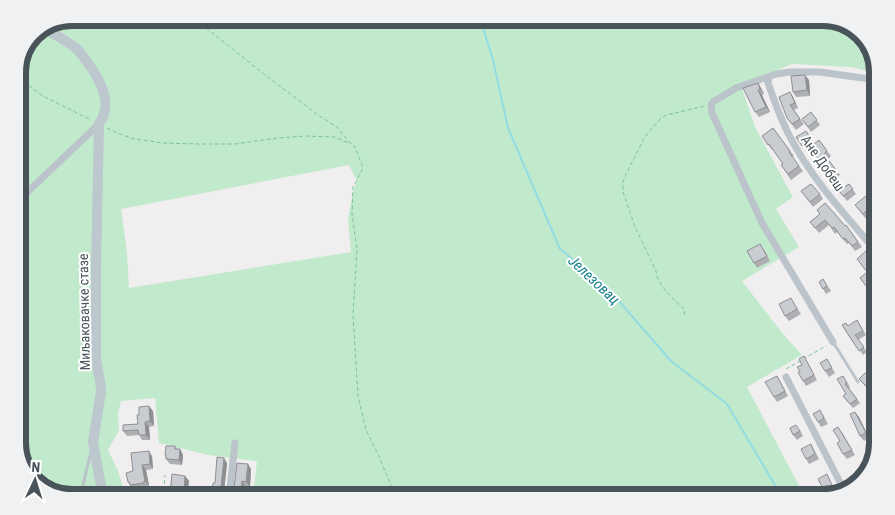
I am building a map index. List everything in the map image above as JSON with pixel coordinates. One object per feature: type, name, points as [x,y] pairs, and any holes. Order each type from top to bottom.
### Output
[{"type":"street","name":"Миљаковачке стазе","points":[[50,32],[66,41],[86,60],[99,80],[106,103],[99,124],[96,269],[96,358],[101,392],[93,437],[101,489]]},
{"type":"street","points":[[833,342],[762,223],[736,168],[710,105],[736,88],[776,74],[829,73],[869,79]]},
{"type":"street","name":"Ане Добеш","points":[[769,77],[768,83],[795,145],[823,187],[869,241]]},
{"type":"street","points":[[26,193],[99,124]]},
{"type":"street","points":[[786,377],[841,485]]},
{"type":"street","points":[[230,489],[234,443]]},
{"type":"lane","points":[[833,342],[858,382]]},
{"type":"lane","points":[[82,489],[90,454],[94,446]]},
{"type":"path","points":[[204,26],[269,78],[336,127],[355,147],[363,168],[353,187],[352,214],[357,249],[353,315],[358,396],[366,430],[392,489]]},
{"type":"path","points":[[26,84],[43,96],[117,133],[134,139],[164,143],[235,144],[305,136],[334,137],[350,143]]},
{"type":"path","points":[[684,315],[685,310],[656,277],[656,271],[635,227],[622,192],[623,182],[645,137],[658,121],[666,115],[710,105]]},
{"type":"path","points":[[786,377],[786,369],[833,342]]},
{"type":"path","points":[[164,489],[165,475]]},
{"type":"green space","points":[[72,26],[822,26],[846,32],[864,52],[869,71],[850,67],[792,64],[741,85],[755,127],[793,197],[776,209],[799,247],[742,281],[783,334],[802,355],[747,387],[801,489],[254,489],[257,461],[208,455],[159,443],[155,398],[121,401],[118,413],[119,430],[108,450],[118,471],[124,489],[72,489],[61,487],[49,483],[36,471],[32,466],[26,446],[26,69],[31,52],[36,44],[47,34],[63,27]],"holes":[[[349,165],[357,181],[348,219],[351,252],[129,288],[127,253],[121,209]]]},
{"type":"building","points":[[805,75],[807,90],[793,92],[791,76]]},
{"type":"building","points":[[758,83],[760,89],[758,90],[766,107],[755,112],[743,88]]},
{"type":"building","points":[[790,92],[795,103],[790,105],[800,119],[792,124],[787,118],[779,97]]},
{"type":"building","points":[[811,112],[817,120],[808,127],[802,119]]},
{"type":"building","points":[[773,128],[799,166],[788,174],[781,165],[783,164],[762,136]]},
{"type":"building","points":[[806,131],[814,144],[819,140],[827,151],[824,154],[836,170],[830,175],[829,173],[826,176],[818,165],[821,163],[807,144],[802,146],[796,137]]},
{"type":"building","points":[[811,184],[820,194],[810,202],[801,191]]},
{"type":"building","points":[[849,184],[853,189],[843,196],[839,191]]},
{"type":"building","points":[[867,195],[869,198],[869,212],[867,210],[863,214],[855,205]]},
{"type":"building","points":[[825,203],[846,225],[858,242],[852,246],[825,220],[815,228],[810,222],[820,214],[817,210]]},
{"type":"building","points":[[760,244],[767,256],[754,263],[747,251]]},
{"type":"building","points":[[866,251],[869,255],[869,290],[860,278],[867,272],[857,259]]},
{"type":"building","points":[[823,279],[827,286],[823,289],[819,282]]},
{"type":"building","points":[[791,298],[797,309],[785,316],[779,304]]},
{"type":"building","points":[[857,320],[863,331],[855,335],[864,347],[859,351],[842,325],[846,323],[848,326]]},
{"type":"building","points":[[804,356],[814,375],[803,381],[797,367],[802,365],[799,359]]},
{"type":"building","points":[[827,359],[832,368],[825,371],[820,363]]},
{"type":"building","points":[[865,373],[869,377],[869,385],[867,387],[859,379]]},
{"type":"building","points":[[777,376],[785,391],[774,397],[765,382]]},
{"type":"building","points":[[843,376],[847,383],[845,384],[857,399],[850,404],[843,396],[846,394],[837,379]]},
{"type":"building","points":[[149,406],[150,421],[145,422],[146,435],[139,435],[138,430],[123,431],[123,425],[138,424],[137,415],[139,415],[139,407]]},
{"type":"building","points":[[820,410],[824,418],[818,422],[813,414]]},
{"type":"building","points":[[855,412],[866,433],[860,436],[850,414]]},
{"type":"building","points":[[796,425],[800,431],[793,435],[790,428]]},
{"type":"building","points":[[838,427],[852,450],[843,454],[837,443],[840,441],[833,430]]},
{"type":"building","points":[[811,444],[815,454],[806,459],[801,449]]},
{"type":"building","points":[[166,446],[175,446],[175,449],[180,449],[179,460],[166,459]]},
{"type":"building","points":[[149,451],[150,464],[142,465],[144,483],[130,485],[126,473],[133,471],[131,453]]},
{"type":"building","points":[[217,457],[224,458],[221,487],[219,489],[212,489],[213,483],[215,483]]},
{"type":"building","points":[[237,463],[248,464],[246,482],[242,481],[241,489],[232,489],[234,488]]},
{"type":"building","points":[[172,474],[185,476],[184,489],[170,489]]},
{"type":"building","points":[[827,474],[833,487],[823,489],[818,479]]},
{"type":"waterway","name":"Јелезовац","points":[[482,26],[493,60],[508,128],[560,249],[604,284],[671,361],[727,404],[777,489]]}]
